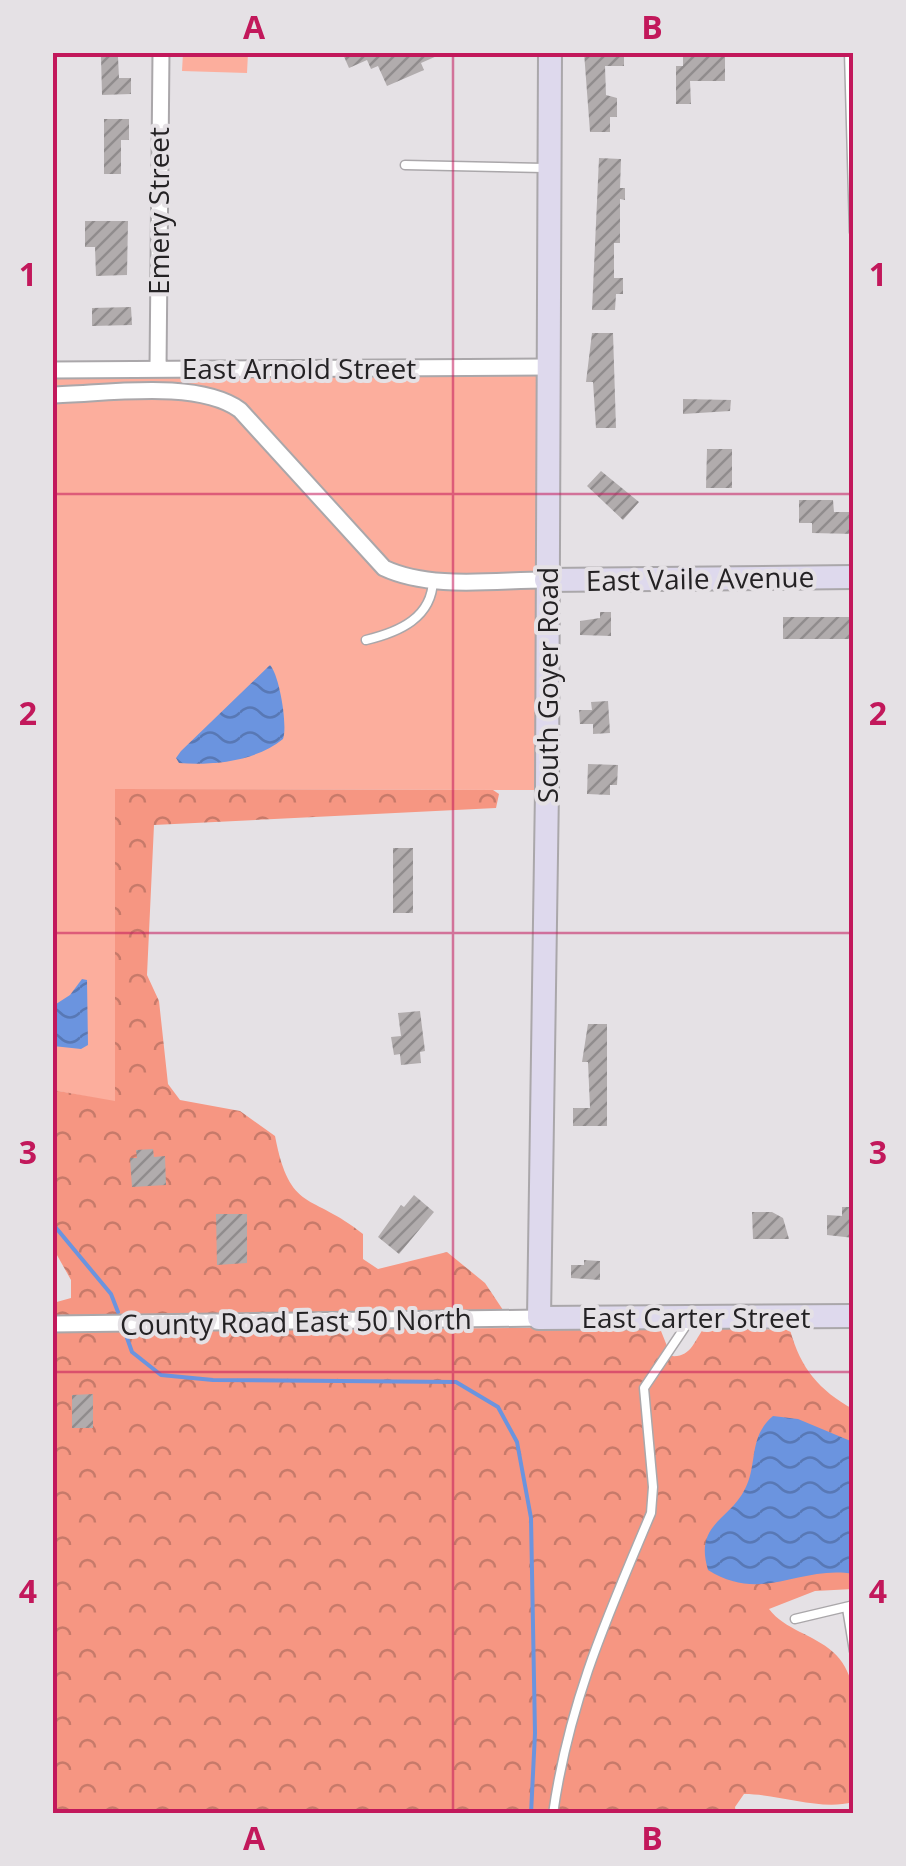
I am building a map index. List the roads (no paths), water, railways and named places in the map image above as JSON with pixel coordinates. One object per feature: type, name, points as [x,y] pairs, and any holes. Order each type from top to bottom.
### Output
[{"type":"street","name":"Emery Street","points":[[158,369],[161,52]]},
{"type":"street","name":"South Goyer Road","points":[[539,1318],[550,52]]},
{"type":"street","name":"East Arnold Street","points":[[52,370],[546,367]]},
{"type":"street","points":[[52,395],[192,392],[227,402],[240,410],[375,561],[401,576],[433,580],[546,580]]},
{"type":"street","name":"East Vaile Avenue","points":[[546,580],[854,577]]},
{"type":"street","name":"East Carter Street","points":[[539,1318],[854,1316]]},
{"type":"street","name":"County Road East 50 North","points":[[52,1324],[539,1318]]},
{"type":"lane","points":[[849,52],[854,232]]},
{"type":"lane","points":[[404,165],[548,168]]},
{"type":"lane","points":[[366,640],[390,633],[422,612],[433,597],[433,580]]},
{"type":"lane","points":[[553,1814],[569,1722],[589,1656],[652,1512],[654,1487],[644,1388],[678,1344],[692,1317]]},
{"type":"lane","points":[[795,1619],[850,1606],[854,1651]]},
{"type":"water","points":[[270,665],[282,700],[283,739],[260,752],[233,760],[179,763],[176,758],[181,751]]},
{"type":"water","points":[[82,979],[87,980],[88,1045],[81,1049],[53,1046],[53,1006],[70,995]]},
{"type":"water","points":[[773,1416],[798,1419],[853,1442],[853,1574],[816,1574],[746,1584],[708,1570],[705,1555],[709,1533],[745,1489],[760,1433]]},
{"type":"waterway","points":[[52,1223],[111,1294],[118,1312]]},
{"type":"waterway","points":[[126,1335],[132,1352],[161,1375],[213,1380],[456,1382],[498,1407],[517,1442],[531,1518],[535,1733],[531,1814]]}]
